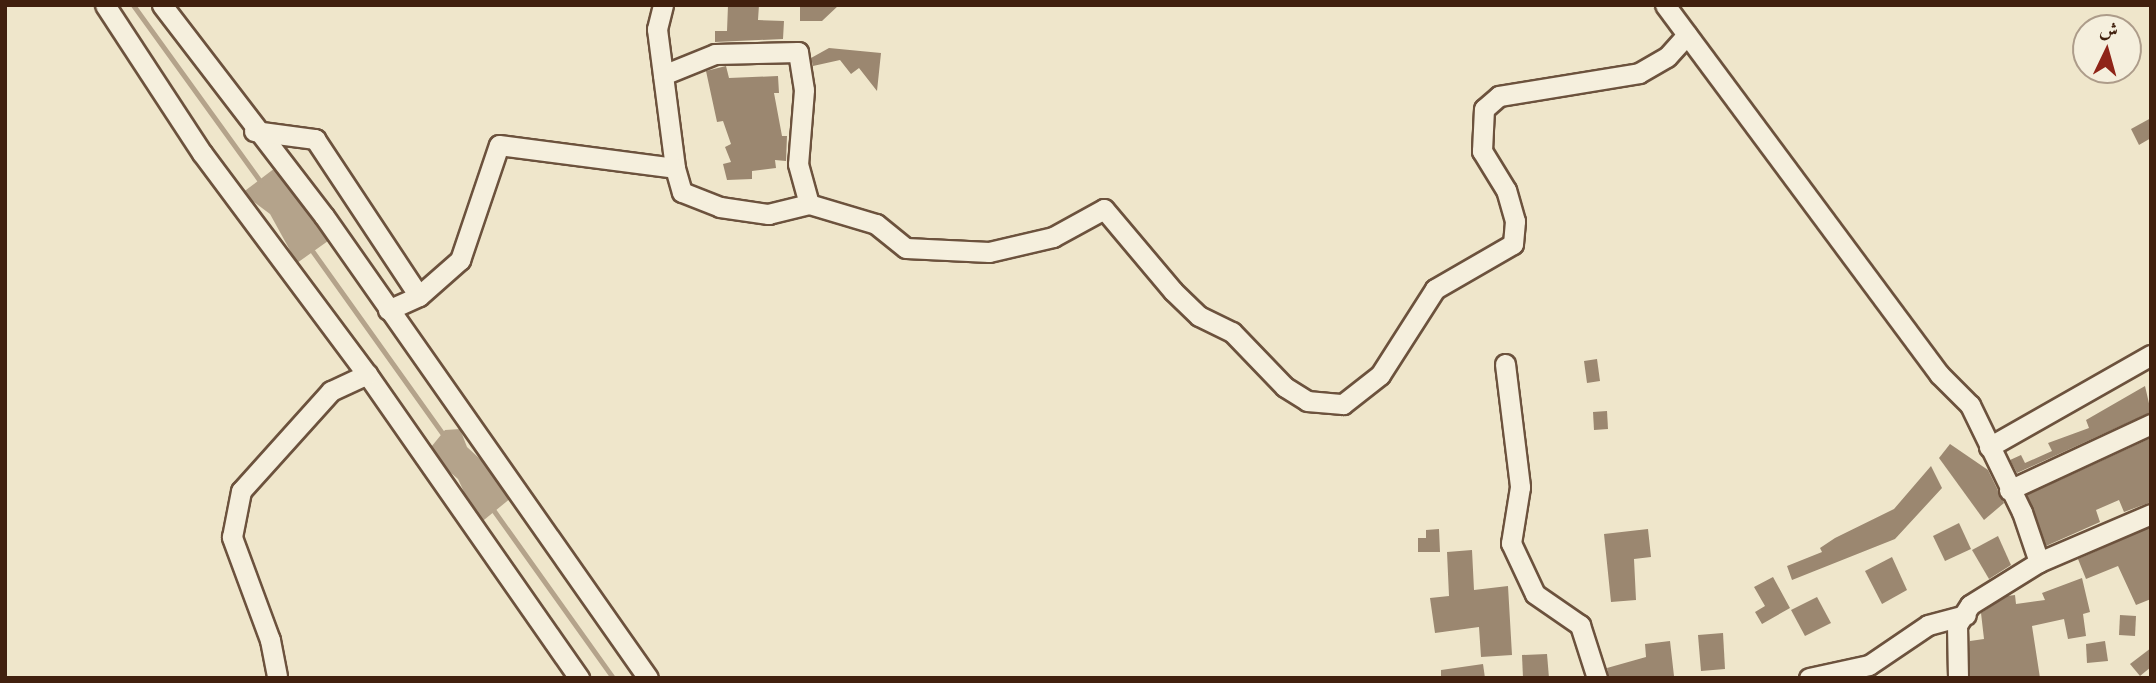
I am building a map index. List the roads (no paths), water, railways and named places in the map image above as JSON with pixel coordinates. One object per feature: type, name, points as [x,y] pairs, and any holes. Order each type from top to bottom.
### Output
[{"type":"street","points":[[104,5],[202,153],[367,374],[579,678]]},
{"type":"street","points":[[162,5],[254,131],[324,216],[648,678]]},
{"type":"street","points":[[663,5],[657,29],[675,168],[682,192],[720,206],[768,214],[809,204],[876,224],[906,248],[989,252],[1053,237],[1104,209],[1173,291],[1199,316],[1232,332],[1285,387],[1307,401],[1343,404],[1380,375],[1435,289],[1513,244],[1515,221],[1506,190],[1482,151],[1484,109],[1499,96],[1639,73],[1668,57],[1687,35]]},
{"type":"street","points":[[1665,5],[1939,374],[1970,405],[2010,490],[2039,562]]},
{"type":"street","points":[[663,75],[715,54],[797,52],[804,90],[798,164],[809,204]]},
{"type":"street","points":[[254,131],[315,139],[419,296]]},
{"type":"street","points":[[388,310],[419,296],[460,260],[499,145],[675,168]]},
{"type":"street","points":[[1989,447],[2151,355]]},
{"type":"street","points":[[1505,364],[1520,487],[1511,543],[1535,594],[1580,625],[1597,678]]},
{"type":"street","points":[[277,676],[270,640],[232,537],[241,491],[331,391],[367,374]]},
{"type":"street","points":[[2010,490],[2151,424]]},
{"type":"street","points":[[1958,678],[1957,625],[1980,595],[2039,562],[2151,514]]},
{"type":"street","points":[[1809,678],[1869,665],[1928,625],[1966,615]]},
{"type":"waterway","points":[[133,5],[260,181]]},
{"type":"waterway","points":[[313,252],[442,433]]},
{"type":"waterway","points":[[494,511],[613,678]]}]
